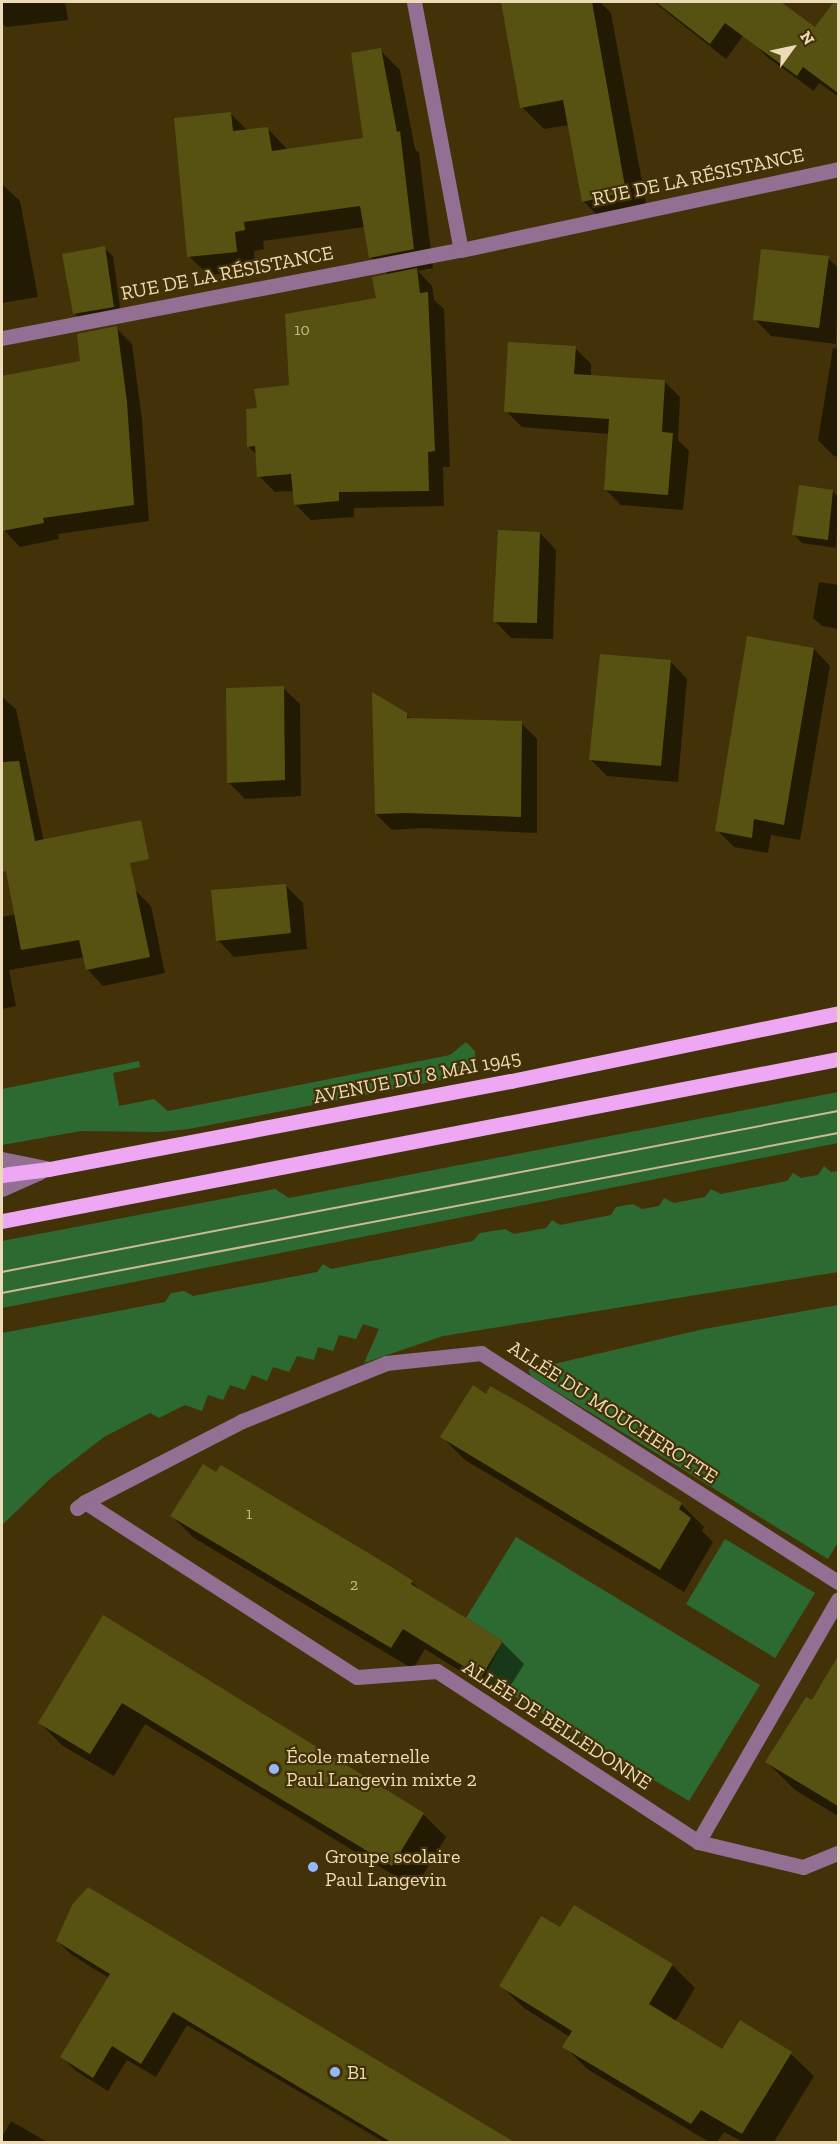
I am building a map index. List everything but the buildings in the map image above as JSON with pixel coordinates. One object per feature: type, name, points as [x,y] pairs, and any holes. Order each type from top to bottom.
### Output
[{"type":"main road","name":"AVENUE DU 8 MAI 1945","points":[[2,1175],[49,1169],[511,1081],[838,1013]]},
{"type":"main road","points":[[2,1221],[838,1059]]},
{"type":"street","points":[[414,2],[461,250]]},
{"type":"street","name":"RUE DE LA RÉSISTANCE","points":[[2,338],[461,250],[838,169]]},
{"type":"street","points":[[2,1159],[49,1169]]},
{"type":"street","points":[[2,1189],[49,1169]]},
{"type":"street","name":"ALLÉE DU MOUCHEROTTE","points":[[81,1505],[242,1421],[386,1363],[481,1353],[838,1582]]},
{"type":"street","name":"ALLÉE DE BELLEDONNE","points":[[81,1505],[357,1677],[437,1671],[698,1842],[803,1867],[838,1853]]},
{"type":"street","points":[[698,1842],[838,1600]]},
{"type":"green space","points":[[466,1042],[475,1051],[476,1064],[469,1074],[462,1076],[189,1129],[160,1132],[81,1131],[2,1145],[2,1089],[139,1061],[140,1067],[113,1073],[119,1106],[154,1099],[168,1111],[450,1055]]},
{"type":"green space","points":[[838,1092],[838,1143],[2,1308],[2,1241],[275,1189],[289,1198]]},
{"type":"green space","points":[[824,1166],[831,1172],[838,1171],[838,1272],[443,1336],[364,1363],[379,1329],[363,1324],[356,1339],[339,1335],[333,1351],[318,1347],[314,1360],[297,1356],[289,1372],[273,1367],[267,1381],[252,1375],[245,1390],[230,1385],[223,1400],[208,1395],[202,1411],[185,1405],[159,1418],[150,1413],[104,1437],[51,1478],[2,1525],[2,1333],[165,1302],[171,1293],[184,1291],[193,1296],[317,1272],[323,1264],[331,1269],[473,1241],[480,1233],[505,1229],[514,1234],[546,1228],[552,1220],[560,1225],[611,1215],[616,1207],[633,1204],[642,1209],[659,1206],[664,1198],[674,1203],[705,1197],[711,1189],[721,1194],[787,1181],[793,1173],[801,1178],[818,1175]]},
{"type":"green space","points":[[838,1305],[838,1542],[828,1559],[531,1376],[528,1370],[704,1329]]},
{"type":"green space","points":[[516,1537],[760,1685],[689,1801],[484,1678],[503,1641],[466,1618]]},
{"type":"green space","points":[[725,1539],[815,1593],[775,1658],[686,1604]]},
{"type":"tram line","points":[[2,1272],[838,1111]]},
{"type":"tram line","points":[[2,1293],[838,1133]]},
{"type":"place","name":"École maternelle Paul Langevin mixte 2","points":[[274,1769]]},
{"type":"place","name":"Groupe scolaire Paul Langevin","points":[[313,1867]]},
{"type":"place","name":"B1","points":[[335,2072]]}]
